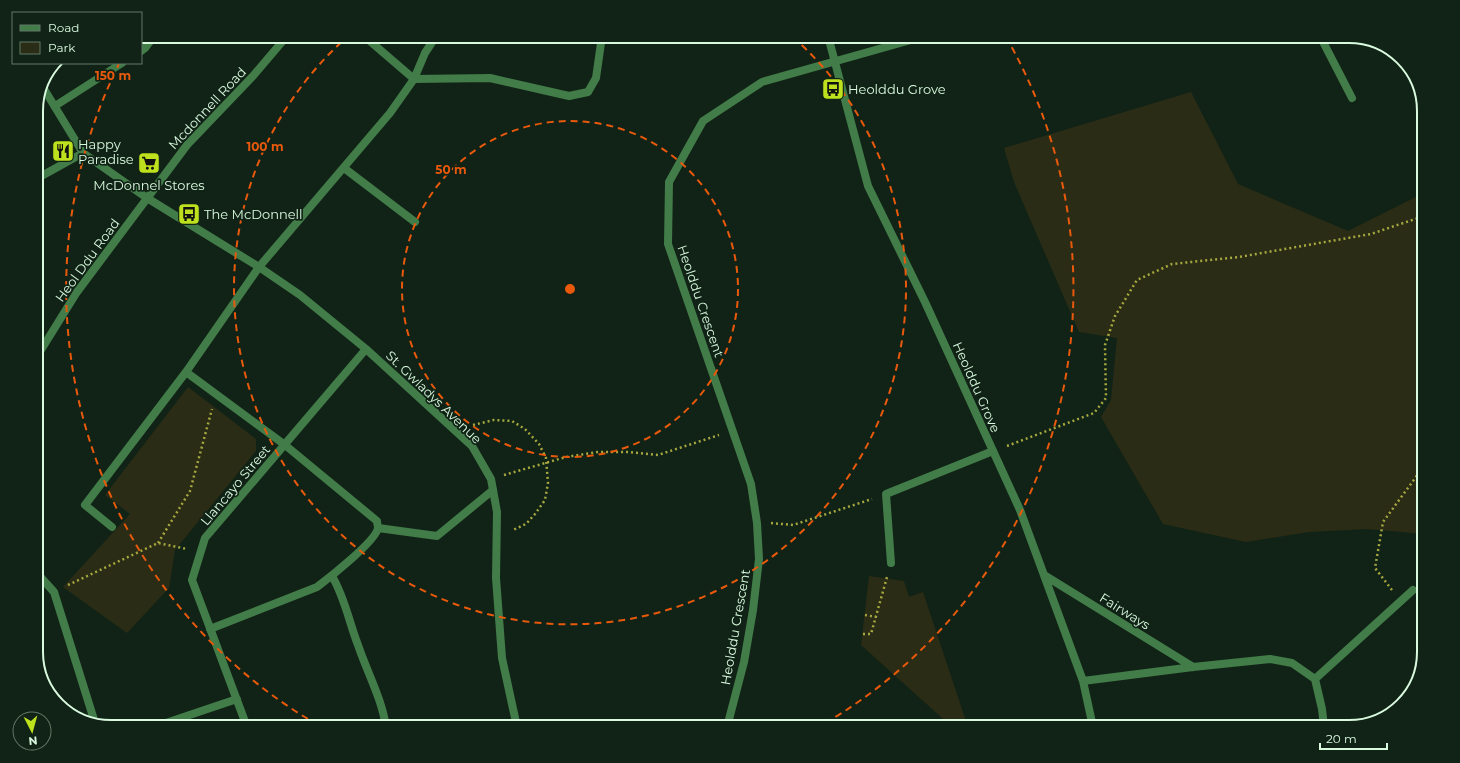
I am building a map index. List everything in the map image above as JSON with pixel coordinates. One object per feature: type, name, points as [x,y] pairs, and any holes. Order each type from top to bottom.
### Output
[{"type":"street","name":"Mcdonnell Road","points":[[146,198],[186,145],[253,76],[281,43]]},
{"type":"street","points":[[372,43],[414,79],[490,78],[569,96],[588,92],[596,78],[601,43]]},
{"type":"street","points":[[112,527],[85,505],[186,372],[259,268],[390,113],[414,79],[425,53],[431,43]]},
{"type":"street","name":"Heolddu Grove","points":[[830,43],[868,186],[925,302],[1020,510],[1083,681],[1091,720]]},
{"type":"street","name":"Heolddu Crescent","points":[[729,720],[744,662],[753,610],[759,559],[757,523],[751,484],[668,244],[669,182],[703,121],[762,82],[834,63],[901,43]]},
{"type":"street","points":[[1324,43],[1352,98]]},
{"type":"street","points":[[55,106],[120,64]]},
{"type":"street","points":[[43,175],[83,153],[46,92]]},
{"type":"street","name":"St. Gwladys Avenue","points":[[83,153],[146,198],[300,295],[366,349],[472,446],[491,478],[497,512],[496,578],[502,658],[515,720]]},
{"type":"street","points":[[344,168],[415,222]]},
{"type":"street","name":"Heol Ddu Road","points":[[43,347],[77,292],[146,198]]},
{"type":"street","name":"Llancayo Street","points":[[244,720],[192,580],[205,538],[366,349]]},
{"type":"street","points":[[186,372],[285,445],[377,521],[378,528],[372,538],[332,576],[317,587],[210,629]]},
{"type":"street","points":[[891,563],[886,494],[993,451]]},
{"type":"street","points":[[378,528],[437,536],[493,490]]},
{"type":"street","name":"Fairways","points":[[1044,575],[1193,667]]},
{"type":"street","points":[[332,576],[340,590],[357,644],[384,714],[385,720]]},
{"type":"street","points":[[43,580],[54,592],[93,718]]},
{"type":"street","points":[[1315,679],[1413,590]]},
{"type":"street","points":[[1083,681],[1270,659],[1292,663],[1315,679],[1323,720]]},
{"type":"street","points":[[175,720],[237,699]]},
{"type":"path","points":[[993,451],[1094,412],[1106,398],[1105,345],[1115,316],[1137,280],[1172,264],[1239,257],[1356,237],[1371,234],[1417,218]]},
{"type":"path","points":[[54,592],[158,543],[190,491],[216,394]]},
{"type":"path","points":[[462,438],[474,424],[494,420],[512,421],[525,429],[539,444],[547,463],[548,483],[544,500],[536,514],[526,524],[512,530],[496,532]]},
{"type":"path","points":[[516,471],[566,457],[598,452],[628,452],[658,455],[733,431]]},
{"type":"path","points":[[1401,601],[1375,568],[1383,522],[1417,476]]},
{"type":"path","points":[[757,523],[793,525],[886,494]]},
{"type":"path","points":[[158,543],[201,552]]},
{"type":"path","points":[[863,634],[871,634],[891,563]]},
{"type":"path","points":[[865,615],[876,617]]},
{"type":"green space","points":[[1191,92],[1238,184],[1348,231],[1417,196],[1417,533],[1366,529],[1309,532],[1246,542],[1163,524],[1101,417],[1111,400],[1117,338],[1079,332],[1014,182],[1004,148]]},
{"type":"green space","points":[[188,387],[256,439],[256,451],[175,550],[169,588],[127,633],[63,587],[130,514],[105,495]]},
{"type":"green space","points":[[869,576],[904,581],[909,597],[923,592],[966,720],[944,720],[861,645]]},
{"type":"place","name":"Heolddu Grove","points":[[833,89]]},
{"type":"place","name":"Happy Paradise","points":[[63,151]]},
{"type":"place","name":"McDonnel Stores","points":[[149,163]]},
{"type":"place","name":"The McDonnell","points":[[189,214]]}]
